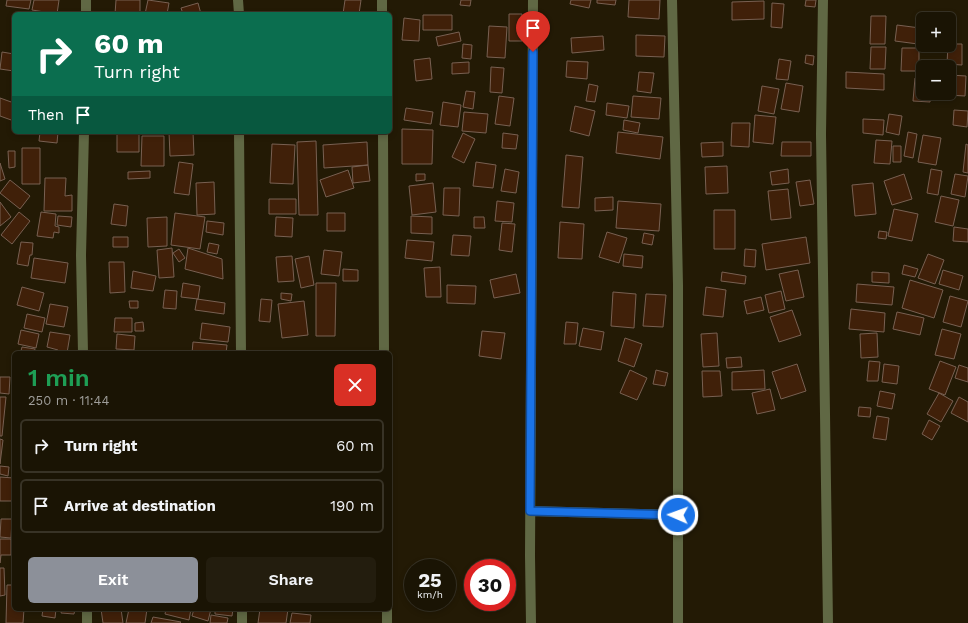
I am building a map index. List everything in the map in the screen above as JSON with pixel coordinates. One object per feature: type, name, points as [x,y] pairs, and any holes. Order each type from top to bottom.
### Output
[{"type":"street","points":[[86,0],[86,12]]},
{"type":"street","points":[[238,0],[239,12]]},
{"type":"street","points":[[382,0],[382,12]]},
{"type":"street","points":[[531,623],[530,511],[533,0]]},
{"type":"street","points":[[672,0],[678,285],[678,623]]},
{"type":"street","points":[[823,0],[821,134],[828,623]]},
{"type":"street","points":[[83,351],[82,255],[84,134]]},
{"type":"street","points":[[239,134],[241,351]]},
{"type":"street","points":[[383,134],[384,351]]},
{"type":"street","points":[[530,511],[678,515]]},
{"type":"street","points":[[87,611],[87,623]]},
{"type":"street","points":[[242,611],[242,623]]},
{"type":"street","points":[[387,611],[387,623]]},
{"type":"building","points":[[7,0],[31,0],[29,9],[6,6]]},
{"type":"building","points":[[34,0],[59,0],[57,12],[32,10]]},
{"type":"building","points":[[116,0],[140,0],[140,12],[115,12]]},
{"type":"building","points":[[148,0],[169,3],[167,12],[145,12]]},
{"type":"building","points":[[345,0],[361,0],[359,12],[343,12]]},
{"type":"building","points":[[461,0],[471,0],[470,6],[460,5]]},
{"type":"building","points":[[571,0],[591,0],[589,8],[570,4]]},
{"type":"building","points":[[597,0],[616,0],[615,5],[597,3]]},
{"type":"building","points":[[629,0],[660,0],[659,19],[628,17]]},
{"type":"building","points":[[806,0],[816,0],[815,7],[805,6]]},
{"type":"building","points":[[764,1],[764,19],[732,20],[732,2]]},
{"type":"building","points":[[198,3],[200,12],[182,12],[181,8]]},
{"type":"building","points":[[772,3],[784,4],[782,28],[771,27]]},
{"type":"building","points":[[509,14],[522,14],[522,41],[509,41]]},
{"type":"building","points":[[423,15],[452,15],[452,30],[423,30]]},
{"type":"building","points":[[871,16],[886,16],[885,44],[870,44]]},
{"type":"building","points":[[404,18],[420,20],[419,41],[402,40]]},
{"type":"building","points":[[897,25],[916,27],[916,44],[895,41]]},
{"type":"building","points":[[489,26],[507,27],[505,58],[487,57]]},
{"type":"building","points":[[459,32],[461,41],[438,46],[436,37]]},
{"type":"building","points":[[636,35],[665,36],[664,57],[636,56]]},
{"type":"building","points":[[603,36],[604,50],[572,53],[571,38]]},
{"type":"building","points":[[463,44],[472,45],[471,59],[462,58]]},
{"type":"building","points":[[956,44],[962,44],[962,65],[956,65],[956,60],[947,60],[948,52],[956,52]]},
{"type":"building","points":[[871,47],[886,47],[885,69],[870,69]]},
{"type":"building","points":[[902,48],[916,48],[916,52],[919,52],[919,60],[916,60],[916,71],[901,71]]},
{"type":"building","points":[[2,52],[12,54],[12,71],[0,69]]},
{"type":"building","points":[[806,55],[814,56],[813,65],[805,63]]},
{"type":"building","points":[[430,58],[432,79],[416,81],[414,60]]},
{"type":"building","points":[[779,59],[791,61],[788,80],[776,79]]},
{"type":"building","points":[[567,61],[588,62],[587,79],[566,77]]},
{"type":"building","points":[[469,62],[469,73],[452,74],[452,63]]},
{"type":"building","points":[[491,67],[504,68],[502,93],[490,92]]},
{"type":"building","points":[[639,72],[654,73],[651,93],[637,91]]},
{"type":"building","points":[[846,72],[884,74],[884,90],[846,88]]},
{"type":"building","points":[[956,75],[966,76],[965,96],[956,95]]},
{"type":"building","points":[[916,78],[916,100],[930,100],[930,102],[913,101]]},
{"type":"building","points":[[786,83],[803,86],[799,112],[781,109]]},
{"type":"building","points":[[589,84],[598,86],[595,102],[586,101]]},
{"type":"building","points":[[762,86],[779,89],[774,114],[758,111]]},
{"type":"building","points":[[466,91],[475,92],[473,109],[463,107]]},
{"type":"building","points":[[499,96],[514,98],[510,126],[495,124]]},
{"type":"building","points":[[633,96],[661,98],[659,119],[631,117]]},
{"type":"building","points":[[0,98],[12,102],[12,120],[0,116]]},
{"type":"building","points":[[443,102],[461,105],[458,127],[440,125]]},
{"type":"building","points":[[607,103],[629,106],[627,118],[606,115]]},
{"type":"building","points":[[575,106],[595,111],[589,136],[570,131]]},
{"type":"building","points":[[406,108],[433,112],[431,124],[404,120]]},
{"type":"building","points":[[954,110],[968,111],[967,127],[953,125]]},
{"type":"building","points":[[464,112],[488,114],[486,133],[462,131]]},
{"type":"building","points":[[889,114],[902,116],[899,135],[886,132]]},
{"type":"building","points":[[755,115],[776,117],[773,144],[753,142]]},
{"type":"building","points":[[863,119],[884,120],[883,135],[863,133]]},
{"type":"building","points":[[624,120],[640,123],[638,133],[623,130]]},
{"type":"building","points":[[732,123],[750,123],[749,147],[731,146]]},
{"type":"building","points":[[402,129],[433,130],[432,164],[402,164]]},
{"type":"building","points":[[618,132],[663,137],[660,159],[616,153]]},
{"type":"building","points":[[908,132],[917,134],[913,158],[904,156]]},
{"type":"building","points":[[463,133],[475,139],[464,163],[452,157]]},
{"type":"building","points":[[503,133],[518,135],[516,149],[502,148]]},
{"type":"building","points":[[40,134],[58,134],[57,143],[39,141]]},
{"type":"building","points":[[117,134],[139,134],[139,152],[117,152]]},
{"type":"building","points":[[169,134],[193,134],[194,155],[170,156]]},
{"type":"building","points":[[923,135],[941,138],[936,165],[918,162]]},
{"type":"building","points":[[142,136],[164,136],[164,166],[141,166]]},
{"type":"building","points":[[876,140],[892,141],[890,164],[874,163]]},
{"type":"building","points":[[316,141],[318,215],[299,215],[297,142]]},
{"type":"building","points":[[367,142],[368,165],[324,168],[323,145]]},
{"type":"building","points":[[723,142],[723,156],[702,157],[701,143]]},
{"type":"building","points":[[782,142],[811,142],[811,156],[781,156]]},
{"type":"building","points":[[272,144],[295,145],[293,184],[270,183]]},
{"type":"building","points":[[966,144],[968,145],[968,173],[963,172]]},
{"type":"building","points":[[893,146],[901,146],[901,162],[893,162]]},
{"type":"building","points":[[22,148],[40,148],[40,184],[22,184]]},
{"type":"building","points":[[8,151],[15,151],[15,167],[9,168]]},
{"type":"building","points":[[566,155],[583,157],[579,208],[562,207]]},
{"type":"building","points":[[179,162],[193,164],[189,195],[174,193]]},
{"type":"building","points":[[476,162],[496,165],[493,188],[473,186]]},
{"type":"building","points":[[0,163],[5,179],[0,181]]},
{"type":"building","points":[[368,165],[370,181],[353,183],[352,167]]},
{"type":"building","points":[[727,166],[728,193],[706,194],[705,167]]},
{"type":"building","points":[[505,169],[519,172],[516,193],[501,191]]},
{"type":"building","points":[[788,169],[789,183],[772,185],[770,172]]},
{"type":"building","points":[[931,169],[942,171],[938,195],[927,193]]},
{"type":"building","points":[[348,170],[354,188],[326,197],[320,180]]},
{"type":"building","points":[[150,171],[150,178],[128,179],[128,172]]},
{"type":"building","points":[[416,174],[425,174],[425,180],[416,181]]},
{"type":"building","points":[[904,174],[912,199],[892,205],[884,181]]},
{"type":"building","points":[[955,174],[968,176],[965,197],[951,194]]},
{"type":"building","points":[[45,178],[66,178],[65,196],[72,195],[72,211],[44,211]]},
{"type":"building","points":[[10,180],[30,196],[20,209],[0,193]]},
{"type":"building","points":[[810,180],[814,204],[800,206],[796,182]]},
{"type":"building","points":[[214,182],[215,214],[197,215],[196,183]]},
{"type":"building","points":[[433,183],[436,212],[412,215],[409,186]]},
{"type":"building","points":[[873,183],[876,214],[855,216],[852,185]]},
{"type":"building","points":[[444,188],[460,188],[459,216],[443,215]]},
{"type":"building","points":[[788,189],[791,218],[771,220],[768,191]]},
{"type":"building","points":[[941,196],[959,200],[953,226],[935,222]]},
{"type":"building","points":[[613,197],[613,210],[595,211],[595,198]]},
{"type":"building","points":[[269,199],[296,199],[296,214],[269,214]]},
{"type":"building","points":[[497,201],[514,203],[512,222],[495,221]]},
{"type":"building","points":[[618,201],[661,204],[659,231],[616,228]]},
{"type":"building","points":[[0,202],[11,217],[0,226]]},
{"type":"building","points":[[114,204],[128,206],[126,226],[111,224]]},
{"type":"building","points":[[894,209],[918,214],[912,241],[888,236]]},
{"type":"building","points":[[714,210],[735,210],[735,249],[714,249]]},
{"type":"building","points":[[19,212],[30,221],[12,244],[1,235]]},
{"type":"building","points":[[41,212],[56,214],[55,226],[59,227],[59,233],[54,232],[53,238],[37,236]]},
{"type":"building","points":[[175,213],[205,217],[200,249],[171,245]]},
{"type":"building","points":[[327,213],[345,213],[345,231],[327,231]]},
{"type":"building","points":[[58,216],[72,217],[71,227],[57,225]]},
{"type":"building","points":[[411,216],[432,217],[432,234],[411,233]]},
{"type":"building","points":[[167,217],[167,246],[148,247],[147,218]]},
{"type":"building","points":[[276,217],[293,218],[292,237],[275,236]]},
{"type":"building","points":[[474,217],[484,217],[485,228],[474,228]]},
{"type":"building","points":[[207,221],[224,223],[223,235],[206,232]]},
{"type":"building","points":[[560,222],[584,224],[582,259],[558,258]]},
{"type":"building","points":[[502,223],[515,224],[512,252],[499,250]]},
{"type":"building","points":[[954,227],[968,229],[968,242],[953,241]]},
{"type":"building","points":[[879,231],[887,232],[886,239],[878,238]]},
{"type":"building","points":[[607,232],[627,238],[619,263],[599,257]]},
{"type":"building","points":[[644,233],[654,235],[652,245],[642,243]]},
{"type":"building","points":[[453,235],[471,236],[469,256],[451,255]]},
{"type":"building","points":[[113,237],[128,237],[128,247],[113,247]]},
{"type":"building","points":[[806,237],[810,263],[766,270],[762,244]]},
{"type":"building","points":[[407,240],[434,242],[432,261],[405,258]]},
{"type":"building","points":[[21,242],[33,243],[32,255],[30,255],[28,266],[17,264]]},
{"type":"building","points":[[209,243],[219,245],[217,254],[207,252]]},
{"type":"building","points":[[172,248],[174,277],[159,278],[157,250]]},
{"type":"building","points":[[188,248],[222,259],[223,279],[185,269]]},
{"type":"building","points":[[179,249],[185,258],[179,262],[173,253]]},
{"type":"building","points":[[745,249],[756,250],[755,267],[744,266]]},
{"type":"building","points":[[324,250],[342,252],[339,276],[321,274]]},
{"type":"building","points":[[624,254],[643,256],[642,268],[623,266]]},
{"type":"building","points":[[928,254],[944,260],[935,284],[918,278]]},
{"type":"building","points":[[292,256],[294,281],[278,282],[276,257]]},
{"type":"building","points":[[309,256],[314,285],[301,288],[295,259]]},
{"type":"building","points":[[34,258],[68,263],[65,283],[31,278]]},
{"type":"building","points":[[109,262],[124,262],[125,292],[110,293]]},
{"type":"building","points":[[904,265],[918,269],[915,277],[902,274]]},
{"type":"building","points":[[440,267],[441,297],[426,297],[424,268]]},
{"type":"building","points":[[343,269],[358,270],[358,281],[343,281]]},
{"type":"building","points":[[798,270],[804,297],[786,301],[779,274]]},
{"type":"building","points":[[943,270],[963,276],[959,290],[939,284]]},
{"type":"building","points":[[133,271],[156,276],[153,291],[131,288]]},
{"type":"building","points":[[722,272],[746,276],[745,284],[721,281]]},
{"type":"building","points":[[872,272],[889,273],[889,283],[872,282]]},
{"type":"building","points":[[516,274],[520,293],[494,298],[490,280]]},
{"type":"building","points":[[910,280],[943,290],[934,318],[902,308]]},
{"type":"building","points":[[183,283],[200,286],[198,299],[181,297]]},
{"type":"building","points":[[316,283],[336,283],[335,336],[316,336]]},
{"type":"building","points":[[857,284],[894,287],[892,305],[856,302]]},
{"type":"building","points":[[447,285],[476,286],[475,304],[447,303]]},
{"type":"building","points":[[22,287],[44,293],[39,311],[17,305]]},
{"type":"building","points":[[706,287],[726,290],[723,317],[703,315]]},
{"type":"building","points":[[165,290],[177,291],[176,309],[163,308]]},
{"type":"building","points":[[781,291],[785,309],[769,313],[765,295]]},
{"type":"building","points":[[613,292],[636,294],[634,328],[611,326]]},
{"type":"building","points":[[281,293],[292,294],[291,301],[281,299]]},
{"type":"building","points":[[646,294],[666,295],[663,327],[643,326]]},
{"type":"building","points":[[950,296],[968,301],[961,327],[943,322]]},
{"type":"building","points":[[761,297],[764,310],[747,314],[744,301]]},
{"type":"building","points":[[197,299],[225,303],[224,314],[195,310]]},
{"type":"building","points":[[261,299],[272,300],[270,322],[259,321]]},
{"type":"building","points":[[129,301],[138,301],[138,308],[130,308]]},
{"type":"building","points":[[304,301],[308,335],[282,338],[278,304]]},
{"type":"building","points":[[50,304],[68,307],[64,327],[46,324]]},
{"type":"building","points":[[851,309],[885,313],[884,332],[849,329]]},
{"type":"building","points":[[792,310],[801,335],[779,342],[770,317]]},
{"type":"building","points":[[897,312],[924,318],[920,335],[893,329]]},
{"type":"building","points":[[27,314],[45,318],[42,332],[24,328]]},
{"type":"building","points":[[115,318],[132,318],[132,332],[114,332]]},
{"type":"building","points":[[143,322],[144,331],[135,331],[135,323]]},
{"type":"building","points":[[566,322],[578,323],[576,344],[564,344]]},
{"type":"building","points":[[202,323],[230,327],[228,342],[200,339]]},
{"type":"building","points":[[583,328],[604,332],[601,350],[579,346]]},
{"type":"building","points":[[942,329],[961,334],[954,359],[935,355]]},
{"type":"building","points":[[21,330],[39,334],[36,348],[18,344]]},
{"type":"building","points":[[482,331],[505,333],[501,359],[479,356]]},
{"type":"building","points":[[50,332],[70,335],[67,351],[58,351],[47,347]]},
{"type":"building","points":[[717,333],[719,366],[703,367],[701,334]]},
{"type":"building","points":[[877,333],[878,357],[861,358],[860,334]]},
{"type":"building","points":[[117,334],[135,336],[134,350],[116,349]]},
{"type":"building","points":[[625,338],[642,344],[634,367],[618,361]]},
{"type":"building","points":[[193,342],[227,345],[226,351],[192,351]]},
{"type":"building","points":[[22,347],[35,349],[34,351],[21,351]]},
{"type":"building","points":[[741,357],[742,367],[727,368],[726,358]]},
{"type":"building","points":[[869,361],[880,362],[878,381],[867,381]]},
{"type":"building","points":[[940,361],[956,367],[945,395],[929,389]]},
{"type":"building","points":[[797,364],[806,391],[781,399],[772,372]]},
{"type":"building","points":[[884,364],[899,366],[897,384],[882,382]]},
{"type":"building","points":[[959,365],[968,368],[968,382],[955,378]]},
{"type":"building","points":[[630,370],[647,378],[637,400],[620,393]]},
{"type":"building","points":[[656,370],[668,373],[665,386],[653,384]]},
{"type":"building","points":[[764,370],[765,389],[732,390],[732,372]]},
{"type":"building","points":[[702,371],[720,371],[722,396],[703,397]]},
{"type":"building","points":[[0,377],[10,377],[9,394],[0,393]]},
{"type":"building","points":[[770,389],[775,410],[757,414],[752,393]]},
{"type":"building","points":[[880,391],[895,394],[892,409],[877,406]]},
{"type":"building","points":[[939,393],[953,401],[941,422],[927,414]]},
{"type":"building","points":[[0,397],[6,397],[2,436],[0,436]]},
{"type":"building","points":[[959,397],[968,402],[968,422],[951,413]]},
{"type":"building","points":[[859,407],[871,408],[870,417],[858,416]]},
{"type":"building","points":[[877,416],[889,418],[886,440],[873,438]]},
{"type":"building","points":[[929,420],[940,426],[932,440],[922,434]]},
{"type":"building","points":[[0,439],[3,440],[0,464]]},
{"type":"building","points":[[0,466],[9,467],[8,476],[0,474]]},
{"type":"building","points":[[0,477],[12,478],[12,501],[0,501]]},
{"type":"building","points":[[1,519],[12,519],[11,538],[0,537]]},
{"type":"building","points":[[0,539],[11,539],[11,555],[1,555],[0,563]]},
{"type":"building","points":[[0,568],[4,568],[5,595],[0,596]]},
{"type":"building","points":[[7,585],[12,585],[12,611],[24,611],[23,623],[6,623]]},
{"type":"building","points":[[43,611],[56,611],[55,618],[42,616]]},
{"type":"building","points":[[62,611],[75,611],[74,614],[61,613]]},
{"type":"building","points":[[101,611],[121,611],[123,623],[103,623]]},
{"type":"building","points":[[129,611],[147,611],[145,623],[126,623]]},
{"type":"building","points":[[166,611],[191,611],[189,620],[165,614]]},
{"type":"building","points":[[193,611],[210,611],[208,621],[192,616]]},
{"type":"building","points":[[215,611],[233,611],[232,616],[215,614]]},
{"type":"building","points":[[260,611],[288,611],[286,623],[258,623]]},
{"type":"building","points":[[292,613],[311,615],[310,623],[290,623]]},
{"type":"building","points":[[211,615],[228,618],[227,623],[210,623]]},
{"type":"building","points":[[153,617],[181,622],[151,623]]},
{"type":"route","points":[[533,52],[530,511],[678,515]]}]
